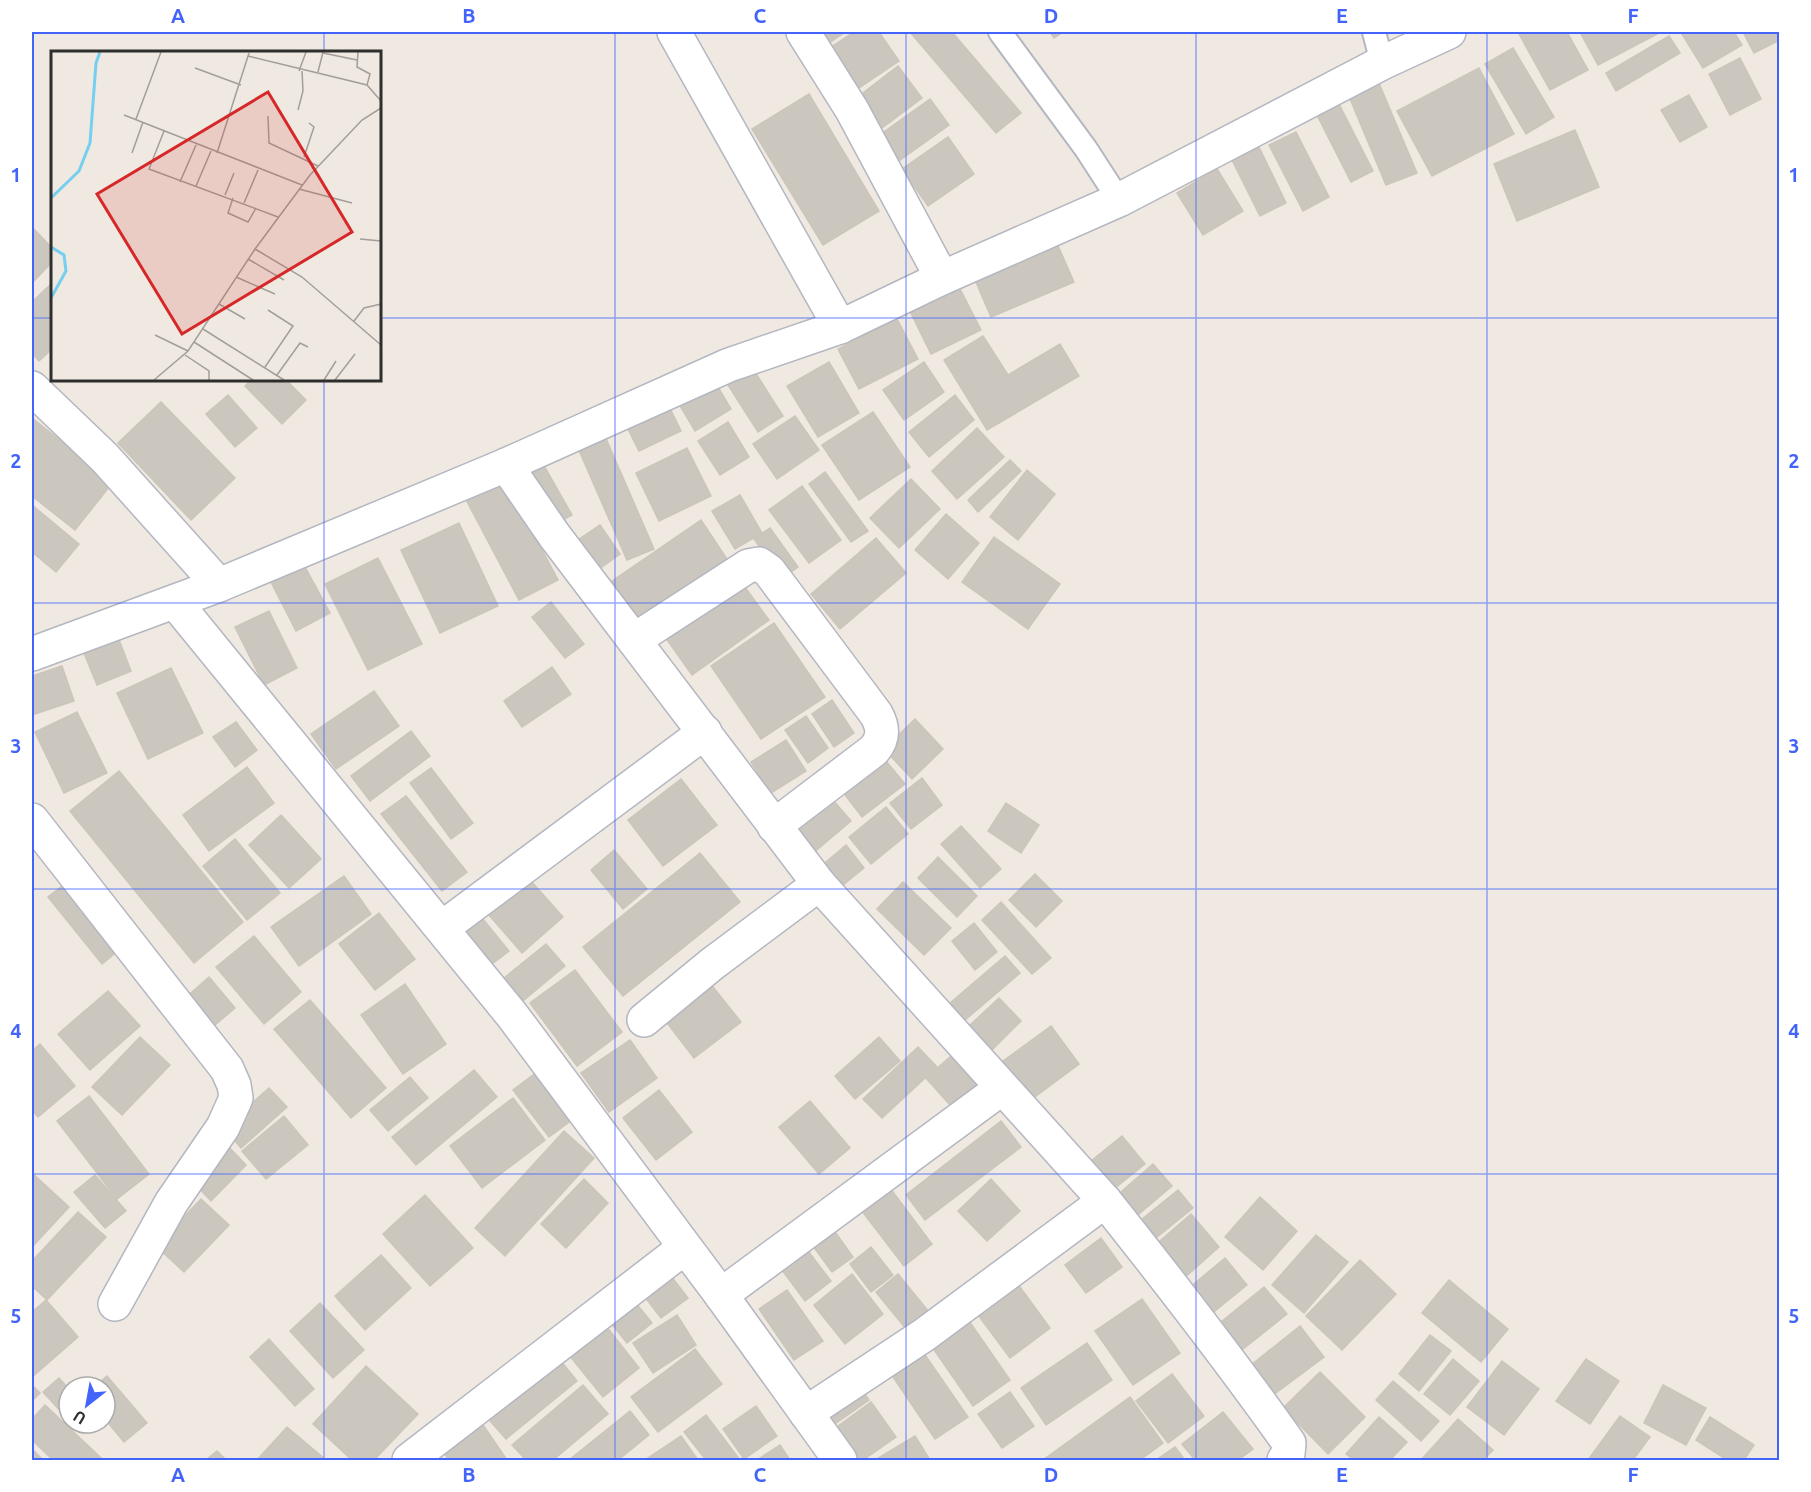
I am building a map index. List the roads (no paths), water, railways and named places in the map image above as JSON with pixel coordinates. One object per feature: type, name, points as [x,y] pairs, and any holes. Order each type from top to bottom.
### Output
[{"type":"street","points":[[674,32],[840,327]]},
{"type":"street","points":[[803,32],[852,110],[942,278]]},
{"type":"street","points":[[32,654],[219,585],[506,465],[729,365],[840,327],[942,278],[1119,200],[1383,63],[1449,32]]},
{"type":"street","points":[[32,388],[105,458],[219,585]]},
{"type":"street","points":[[506,465],[554,535],[819,884],[1105,1201],[1237,1370],[1289,1443],[1288,1454],[1284,1461]]},
{"type":"street","points":[[634,640],[748,566],[759,564],[769,571],[876,714],[883,730],[880,742],[874,750],[774,826]]},
{"type":"street","points":[[175,602],[512,1015],[684,1248],[721,1294],[840,1461]]},
{"type":"street","points":[[442,928],[705,732]]},
{"type":"street","points":[[32,820],[212,1050],[234,1084],[236,1098],[223,1127],[171,1203],[116,1304]]},
{"type":"street","points":[[644,1020],[712,964],[819,884]]},
{"type":"street","points":[[721,1294],[1002,1088]]},
{"type":"street","points":[[806,1413],[924,1335],[1105,1201]]},
{"type":"street","points":[[409,1461],[684,1248]]},
{"type":"lane","points":[[1000,32],[1086,149],[1119,200]]},
{"type":"lane","points":[[1374,32],[1383,63]]}]
